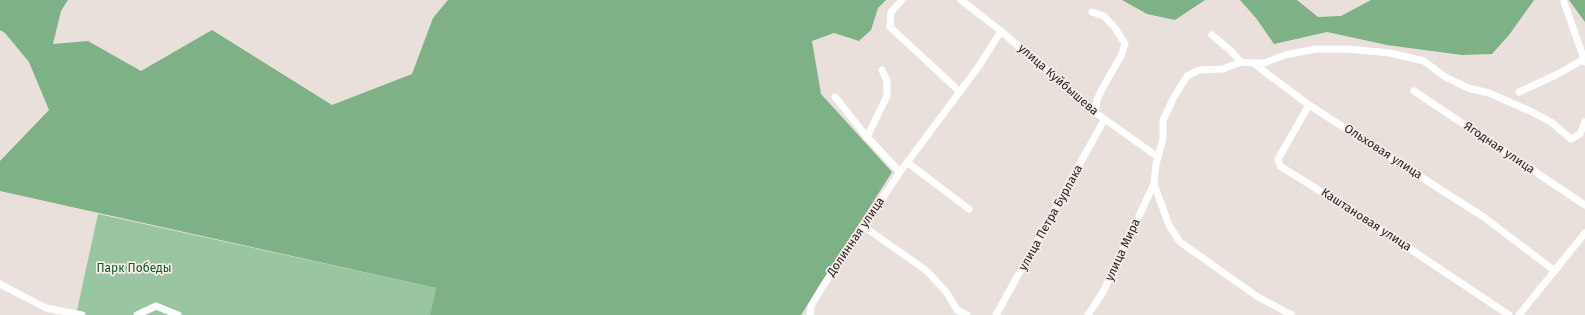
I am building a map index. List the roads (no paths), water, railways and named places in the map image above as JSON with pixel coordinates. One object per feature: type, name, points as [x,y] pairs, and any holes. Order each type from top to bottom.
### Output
[{"type":"street","points":[[902,0],[890,12],[890,27],[960,92]]},
{"type":"street","name":"улица Куйбышева","points":[[961,0],[1000,31],[1096,114],[1158,157]]},
{"type":"street","points":[[1519,92],[1584,60],[1564,2]]},
{"type":"street","points":[[1092,12],[1104,16],[1116,29],[1125,44],[1121,56],[1100,91],[1097,100],[1096,114]]},
{"type":"street","name":"Долинная улица","points":[[810,315],[811,306],[823,286],[900,172],[979,66],[1000,31]]},
{"type":"street","points":[[1212,35],[1231,51],[1241,62]]},
{"type":"street","points":[[1292,315],[1258,296],[1180,242],[1169,226],[1154,184],[1158,157],[1163,139],[1164,120],[1174,97],[1187,76],[1199,70],[1223,69],[1241,62],[1264,63],[1285,55],[1316,49],[1347,49],[1390,53],[1424,61],[1445,77],[1468,88],[1489,93],[1532,112],[1551,122],[1571,139],[1580,134],[1585,122]]},
{"type":"street","name":"Ольховая улица","points":[[1252,63],[1309,105],[1486,218],[1555,271]]},
{"type":"street","points":[[867,137],[887,96],[887,82],[882,70]]},
{"type":"street","name":"Ягодная улица","points":[[1414,91],[1585,205]]},
{"type":"street","points":[[835,97],[867,137],[900,172]]},
{"type":"street","name":"Каштановая улица","points":[[1309,105],[1278,159],[1280,166],[1368,221],[1509,315]]},
{"type":"street","name":"улица Петра Бурлака","points":[[996,315],[1104,120]]},
{"type":"street","points":[[908,163],[969,209]]},
{"type":"street","name":"улица Мира","points":[[1088,315],[1104,292],[1154,184]]},
{"type":"street","points":[[864,226],[927,271],[947,293],[957,310],[967,315]]},
{"type":"street","points":[[1519,315],[1585,233]]},
{"type":"street","points":[[0,284],[46,308],[82,315]]},
{"type":"street","points":[[136,315],[156,306],[178,315]]},
{"type":"park label","name":"Парк Победы","points":[[134,269]]}]
